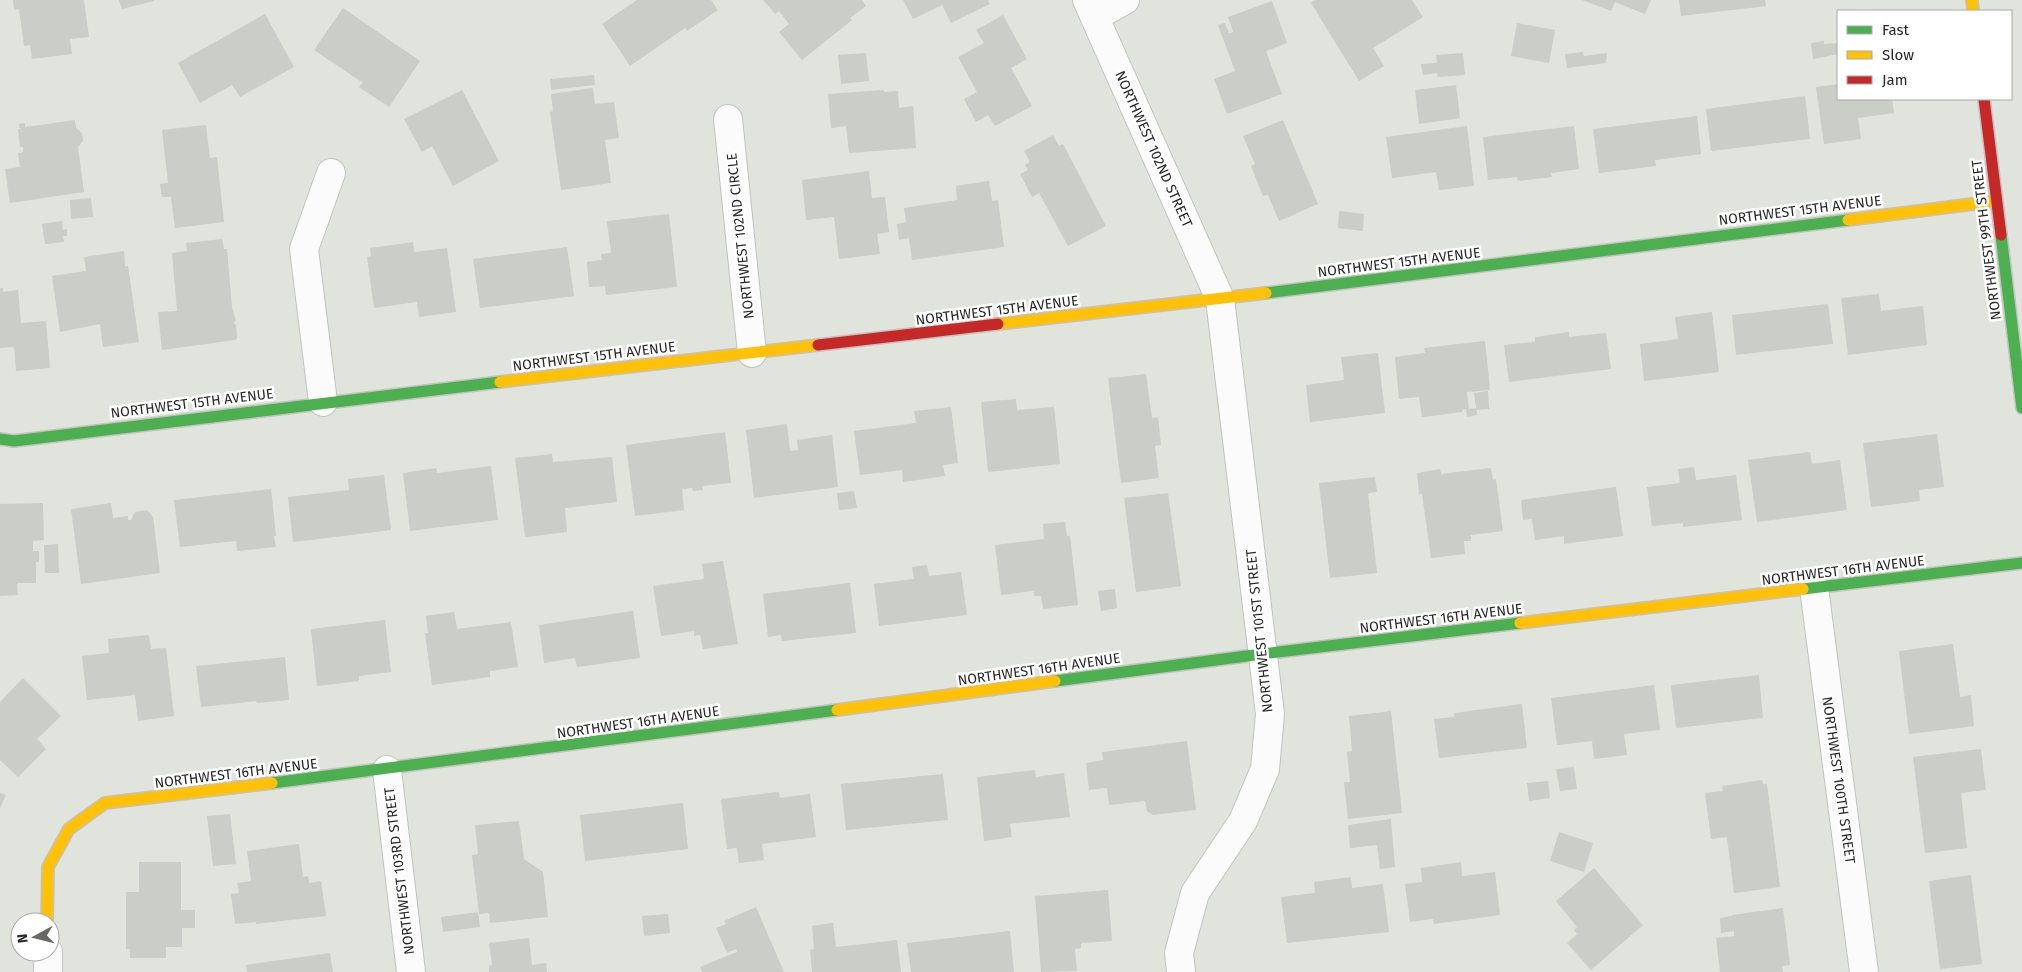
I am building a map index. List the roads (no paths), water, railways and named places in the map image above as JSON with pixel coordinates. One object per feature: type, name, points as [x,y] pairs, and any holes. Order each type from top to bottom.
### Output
[{"type":"street","points":[[1091,8],[1125,0]]},
{"type":"street","name":"NORTHWEST 102ND STREET","points":[[1091,8],[1220,300]]},
{"type":"street","name":"NORTHWEST 99TH STREET","points":[[1984,100],[2022,408]]},
{"type":"street","name":"NORTHWEST 102ND CIRCLE","points":[[728,119],[752,353]]},
{"type":"street","points":[[323,402],[304,249],[331,173]]},
{"type":"street","name":"NORTHWEST 15TH AVENUE","points":[[0,439],[14,441],[323,402],[1220,300],[1996,201]]},
{"type":"street","name":"NORTHWEST 101ST STREET","points":[[1181,972],[1179,954],[1195,894],[1243,821],[1265,769],[1270,714],[1220,300]]},
{"type":"street","name":"NORTHWEST 16TH AVENUE","points":[[47,912],[48,867],[69,829],[105,803],[387,770],[1262,654],[2022,563]]},
{"type":"street","name":"NORTHWEST 100TH STREET","points":[[1814,588],[1864,972]]},
{"type":"street","name":"NORTHWEST 103RD STREET","points":[[387,770],[411,972]]}]
